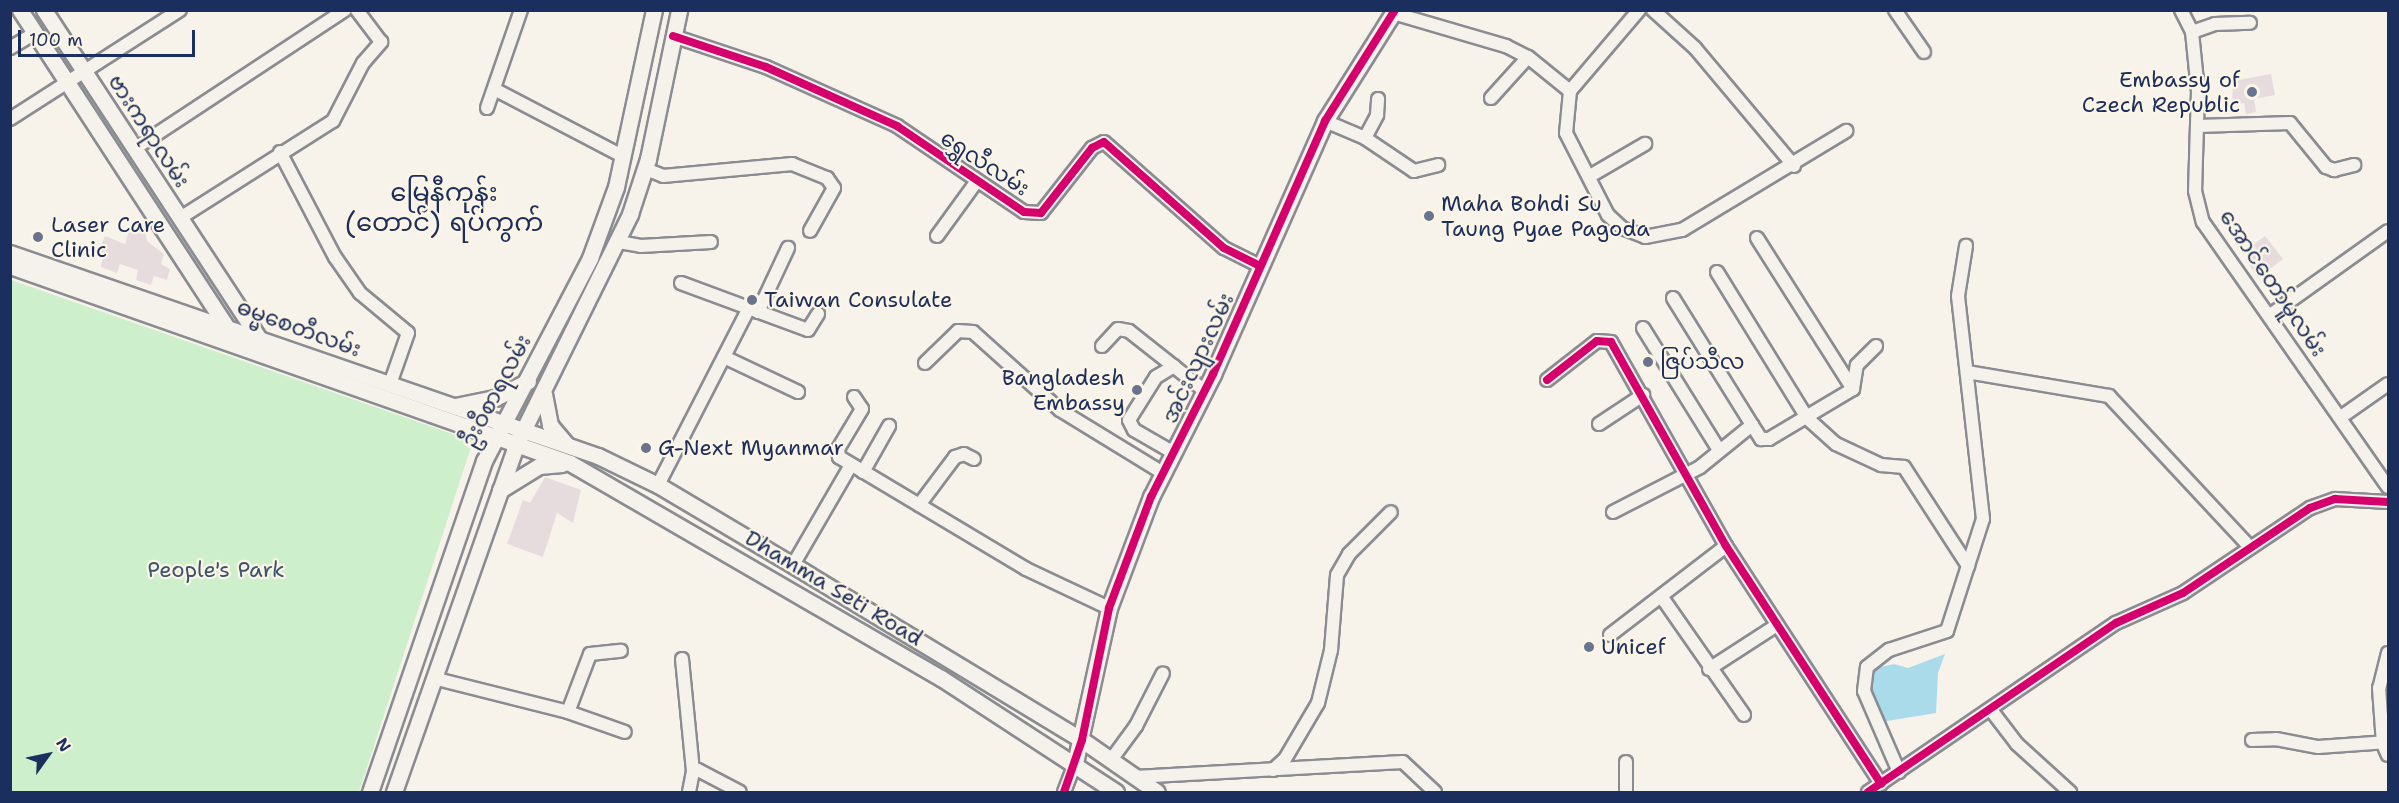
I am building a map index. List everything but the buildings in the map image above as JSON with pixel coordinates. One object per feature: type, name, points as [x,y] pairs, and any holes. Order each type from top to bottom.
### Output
[{"type":"main road","name":"ဗားကရာလမ်း","points":[[20,10],[180,259],[226,326],[250,352]]},
{"type":"main road","name":"ဗားကရာလမ်း","points":[[44,10],[259,338]]},
{"type":"main road","name":"အင်းလျားလမ်း","points":[[1075,763],[1083,740],[1110,608],[1163,473],[1205,391],[1325,121],[1394,12]]},
{"type":"main road","points":[[653,14],[676,24]]},
{"type":"main road","name":"ဦးဝီစာရလမ်း","points":[[370,792],[484,461],[528,381],[590,258],[622,156],[653,14]]},
{"type":"main road","name":"ဦးဝီစာရလမ်း","points":[[394,792],[437,679],[516,445],[619,242],[646,169],[676,24]]},
{"type":"main road","points":[[180,259],[191,258],[198,246]]},
{"type":"main road","name":"ဓမ္မစေတီလမ်း","points":[[10,253],[192,313],[571,447]]},
{"type":"main road","name":"ဓမ္မစေတီလမ်း","points":[[10,267],[516,445]]},
{"type":"main road","points":[[192,313],[204,310],[205,296]]},
{"type":"main road","points":[[451,406],[495,398],[528,381]]},
{"type":"main road","points":[[544,390],[550,425],[571,447]]},
{"type":"main road","points":[[462,427],[476,441],[484,461]]},
{"type":"main road","name":"Dhamma Seti Road","points":[[516,445],[570,463],[781,585],[1075,763],[1116,792]]},
{"type":"main road","name":"Dhamma Seti Road","points":[[571,447],[658,485],[1083,740],[1157,792]]},
{"type":"main road","points":[[500,490],[539,466],[570,463]]},
{"type":"main road","points":[[781,585],[793,565]]},
{"type":"street","points":[[10,119],[180,10]]},
{"type":"street","points":[[134,149],[345,10]]},
{"type":"street","points":[[180,218],[280,152],[333,121],[363,63],[381,42],[357,10]]},
{"type":"street","points":[[487,108],[496,90],[521,10]]},
{"type":"street","points":[[1639,10],[1570,91],[1566,133],[1608,215],[1622,228],[1645,237],[1682,230],[1794,166],[1846,131]]},
{"type":"street","points":[[1653,10],[1695,48],[1794,166]]},
{"type":"street","points":[[1895,10],[1924,52]]},
{"type":"street","name":"အောင်တော်မူလမ်း","points":[[2181,10],[2192,32],[2198,126],[2195,191],[2203,222],[2388,487]]},
{"type":"street","points":[[1394,12],[1480,37],[1528,57],[1570,91]]},
{"type":"street","points":[[2192,32],[2215,24],[2250,23]]},
{"type":"street","name":"ရွှေလီလမ်း","points":[[676,24],[897,126],[1024,212],[1041,213],[1092,148],[1104,142],[1224,248],[1260,266]]},
{"type":"street","points":[[10,48],[35,33]]},
{"type":"street","points":[[1491,98],[1528,57]]},
{"type":"street","points":[[496,90],[622,156]]},
{"type":"street","points":[[1365,138],[1377,115],[1378,99]]},
{"type":"street","points":[[1325,121],[1365,138],[1414,171],[1438,165]]},
{"type":"street","points":[[2198,126],[2290,123],[2326,167],[2334,170],[2354,165]]},
{"type":"street","points":[[1590,176],[1645,144]]},
{"type":"street","points":[[280,152],[335,257],[360,292],[408,333],[390,384]]},
{"type":"street","points":[[646,169],[663,176],[792,164],[827,178],[834,188],[810,231]]},
{"type":"street","points":[[937,236],[977,182]]},
{"type":"street","points":[[2270,315],[2388,231]]},
{"type":"street","points":[[1757,238],[1853,389]]},
{"type":"street","points":[[619,242],[641,246],[711,242]]},
{"type":"street","points":[[1899,772],[1864,691],[1867,668],[1889,650],[1947,631],[1983,519],[1958,296],[1966,246]]},
{"type":"street","points":[[658,485],[724,357],[788,248]]},
{"type":"street","points":[[1717,272],[1807,418],[1836,444],[1881,465],[1904,466],[1968,566]]},
{"type":"street","points":[[681,283],[808,330],[818,314]]},
{"type":"street","points":[[1673,298],[1752,425],[1764,440],[1807,418],[1853,389],[1857,365],[1876,346]]},
{"type":"street","points":[[1643,328],[1719,450]]},
{"type":"street","points":[[1102,346],[1123,329],[1205,391]]},
{"type":"street","points":[[925,363],[958,332],[973,332],[1060,410],[1163,473]]},
{"type":"street","points":[[1547,380],[1605,338],[1643,395],[1687,471],[1726,546],[1881,784]]},
{"type":"street","points":[[724,357],[798,392]]},
{"type":"street","points":[[1174,366],[1156,377],[1129,420],[1134,430],[1174,453]]},
{"type":"street","points":[[1967,372],[2109,396],[2250,547]]},
{"type":"street","points":[[2341,417],[2388,384]]},
{"type":"street","points":[[1599,424],[1643,395]]},
{"type":"street","points":[[854,397],[862,410],[837,453],[851,465],[1026,570],[1110,608]]},
{"type":"street","points":[[1613,512],[1687,471],[1752,425]]},
{"type":"street","points":[[863,472],[889,426]]},
{"type":"street","points":[[919,505],[955,456],[964,454],[974,459]]},
{"type":"street","points":[[793,565],[851,465]]},
{"type":"street","points":[[1868,792],[2116,624],[2182,593],[2322,502],[2388,502]]},
{"type":"street","points":[[1273,770],[1286,759],[1318,703],[1331,650],[1337,575],[1349,554],[1390,512]]},
{"type":"street","points":[[1610,635],[1726,546]]},
{"type":"street","points":[[1661,596],[1709,669],[1744,715]]},
{"type":"street","points":[[1709,669],[1777,626]]},
{"type":"street","points":[[568,712],[590,654],[621,651]]},
{"type":"street","points":[[2252,740],[2276,739],[2318,747],[2386,747],[2379,688],[2388,653]]},
{"type":"street","points":[[682,659],[695,770],[689,792]]},
{"type":"street","points":[[1111,760],[1136,726],[1163,673]]},
{"type":"street","points":[[437,679],[568,712],[624,732]]},
{"type":"street","points":[[1991,710],[2017,744],[2070,792]]},
{"type":"street","points":[[1135,777],[1404,762],[1435,792]]},
{"type":"street","points":[[1626,762],[1626,792]]},
{"type":"street","points":[[1064,792],[1075,763]]},
{"type":"street","points":[[695,770],[718,776],[740,792]]},
{"type":"green space","name":"People's Park","points":[[11,280],[473,441],[359,792],[11,792]]},
{"type":"water","points":[[1945,654],[1938,673],[1936,713],[1881,722],[1870,693],[1872,669],[1894,664],[1908,668]]},
{"type":"cycle path","points":[[1064,792],[1082,740],[1109,608],[1151,497],[1213,374],[1325,121],[1395,10]]},
{"type":"cycle path","points":[[673,36],[766,67],[897,126],[1024,212],[1041,213],[1092,148],[1104,142],[1224,248],[1260,266]]},
{"type":"cycle path","points":[[1547,380],[1597,341],[1611,342],[1726,546],[1881,784]]},
{"type":"cycle path","points":[[1868,792],[2116,623],[2183,593],[2310,508],[2335,499],[2388,502]]},
{"type":"place","name":"Embassy of Czech Republic","points":[[2252,92]]},
{"type":"place","name":"Maha Bohdi Su Taung Pyae Pagoda","points":[[1429,216]]},
{"type":"place","name":"Laser Care Clinic","points":[[38,237]]},
{"type":"place","name":"Taiwan Consulate","points":[[752,300]]},
{"type":"place","name":"ဇြပ်သီလ","points":[[1648,362]]},
{"type":"place","name":"Bangladesh Embassy","points":[[1137,390]]},
{"type":"place","name":"G-Next Myanmar","points":[[646,448]]},
{"type":"place","name":"Unicef","points":[[1589,647]]},
{"type":"district","name":"မြေနီကုန်း (တောင်) ရပ်ကွက်","points":[[444,206]]}]
